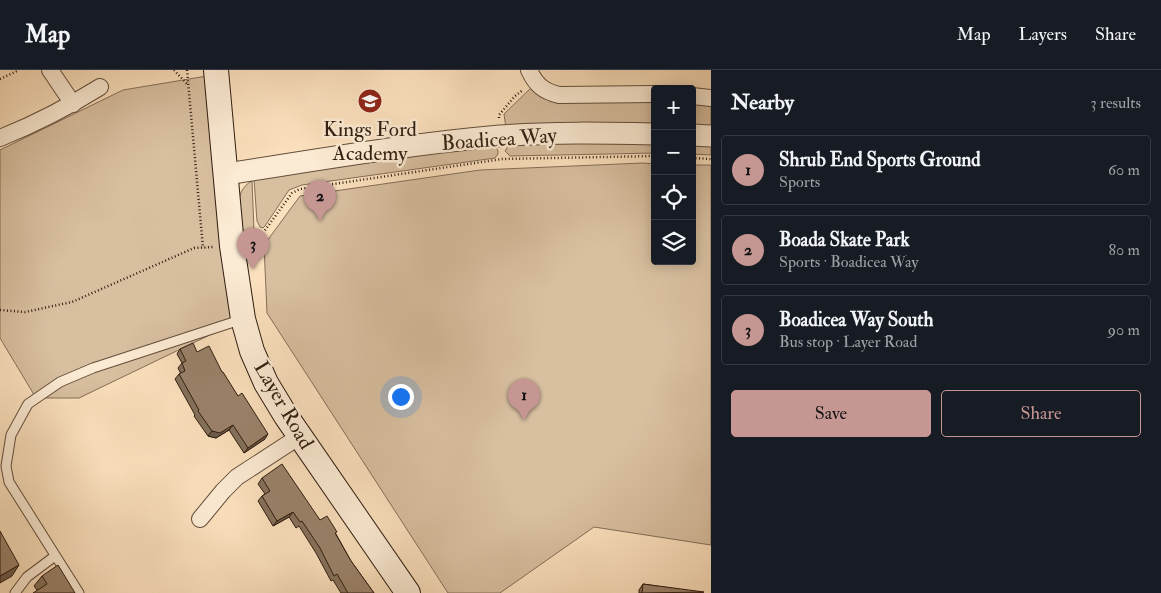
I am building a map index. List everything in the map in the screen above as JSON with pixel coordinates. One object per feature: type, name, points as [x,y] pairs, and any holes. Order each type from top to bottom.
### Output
[{"type":"main road","name":"Layer Road","points":[[216,70],[232,246],[243,319],[252,351],[266,383],[300,436],[408,593]]},
{"type":"street","points":[[50,70],[73,104]]},
{"type":"street","name":"Boadicea Way","points":[[529,70],[534,82],[549,93],[559,95],[651,94]]},
{"type":"street","points":[[0,138],[26,128],[73,104],[100,87]]},
{"type":"street","points":[[696,96],[711,98]]},
{"type":"street","name":"Boadicea Way","points":[[226,174],[374,151],[500,136],[592,133],[651,134]]},
{"type":"street","points":[[696,135],[711,136]]},
{"type":"street","points":[[200,519],[237,476],[300,436]]},
{"type":"lane","points":[[79,593],[4,477],[11,435],[28,404],[60,382],[93,368],[243,319]]},
{"type":"lane","points":[[15,593],[27,577],[56,556]]},
{"type":"path","points":[[0,80],[19,70]]},
{"type":"path","points":[[174,70],[189,86]]},
{"type":"path","points":[[187,70],[203,248]]},
{"type":"path","points":[[0,310],[25,312],[72,302],[194,248],[255,244],[292,193],[300,189],[502,159],[651,156]]},
{"type":"path","points":[[696,158],[711,159]]},
{"type":"shaded area","points":[[207,76],[243,319],[79,398],[36,398],[0,338],[0,150],[123,90]]},
{"type":"shaded area","points":[[532,87],[651,100],[651,124],[506,128],[504,114]]},
{"type":"shaded area","points":[[696,101],[711,102],[711,126],[696,125]]},
{"type":"shaded area","points":[[651,141],[651,153],[510,156],[505,151],[509,145]]},
{"type":"shaded area","points":[[696,142],[711,143],[711,155],[696,154]]},
{"type":"shaded area","points":[[496,147],[498,154],[495,158],[302,185],[289,190],[263,228],[260,227],[257,221],[254,179],[458,150]]},
{"type":"shaded area","points":[[651,164],[651,265],[696,265],[696,165],[711,165],[711,545],[594,527],[500,593],[448,593],[267,313],[264,245],[300,196],[480,170]]},
{"type":"shaded area","points":[[252,181],[254,230],[253,235],[242,238],[238,206],[239,199],[245,186]]},
{"type":"building","points":[[193,343],[197,352],[209,346],[222,372],[238,396],[242,393],[268,434],[248,448],[233,425],[220,433],[212,431],[198,411],[179,374],[185,371],[182,363],[186,361],[180,349]]},
{"type":"building","points":[[282,464],[320,520],[327,516],[351,561],[374,593],[348,593],[337,574],[334,576],[320,548],[302,521],[300,522],[293,512],[277,521],[262,496],[270,491],[262,478]]},
{"type":"building","points":[[0,531],[19,565],[0,576]]},
{"type":"building","points":[[58,565],[75,593],[33,593],[47,584],[42,576]]},
{"type":"building","points":[[643,584],[704,592],[642,593]]},
{"type":"place","name":"Kings Ford Academy","points":[[370,101]]},
{"type":"place","name":"Boada Skate Park","points":[[320,221]]},
{"type":"place","name":"Boadicea Way South","points":[[253,269]]},
{"type":"place","name":"Shrub End Sports Ground","points":[[524,420]]}]
